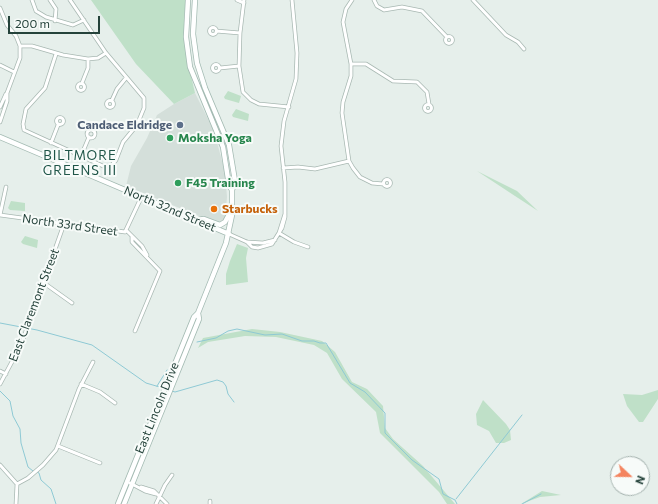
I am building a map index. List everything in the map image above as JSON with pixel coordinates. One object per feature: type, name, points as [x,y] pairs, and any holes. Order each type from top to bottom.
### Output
[{"type":"main road","name":"East Lincoln Drive","points":[[118,504],[129,483],[170,383],[194,317],[198,313],[229,234],[233,208],[232,190],[229,185],[223,147],[190,66],[186,37],[188,0]]},
{"type":"main road","name":"East Lincoln Drive","points":[[195,0],[193,34],[196,57],[205,88],[229,145],[235,181],[232,190]]},
{"type":"main road","name":"North 32nd Street","points":[[0,136],[141,198],[229,234]]},
{"type":"main road","points":[[194,220],[204,219],[220,225],[225,222],[233,208]]},
{"type":"main road","name":"East Lincoln Drive","points":[[124,504],[129,483]]},
{"type":"street","points":[[32,0],[36,11],[55,21],[73,25],[84,20]]},
{"type":"street","points":[[50,0],[56,9],[55,21]]},
{"type":"street","points":[[56,54],[45,88],[26,109],[23,124],[24,130],[106,166],[114,164],[123,142],[139,122],[144,108],[144,98],[106,53],[70,0]]},
{"type":"street","points":[[237,0],[244,1],[240,33],[239,66],[241,86],[248,98],[259,104],[289,107]]},
{"type":"street","points":[[229,234],[258,248],[268,246],[274,242],[279,233],[285,214],[287,202],[283,168],[282,134],[293,91],[296,69],[292,0]]},
{"type":"street","points":[[352,0],[346,9],[343,22],[351,64],[350,76],[342,102],[342,113],[349,161],[363,179],[372,184],[383,184]]},
{"type":"street","points":[[374,0],[377,6],[384,10],[402,7],[422,11],[446,37]]},
{"type":"street","points":[[473,0],[506,34],[518,42],[524,49]]},
{"type":"street","points":[[0,8],[5,21],[16,36],[20,46],[20,58],[0,107]]},
{"type":"street","points":[[216,31],[240,33]]},
{"type":"street","points":[[20,46],[32,46],[56,54],[88,59],[98,58],[106,53]]},
{"type":"street","points":[[82,84],[88,68],[88,59]]},
{"type":"street","points":[[351,64],[366,64],[393,82],[417,82],[427,92],[428,104]]},
{"type":"street","points":[[0,65],[14,72]]},
{"type":"street","points":[[220,68],[239,66]]},
{"type":"street","points":[[112,100],[117,89],[126,78]]},
{"type":"street","points":[[0,122],[7,101],[7,93]]},
{"type":"street","points":[[51,143],[58,125]]},
{"type":"street","points":[[81,156],[89,137]]},
{"type":"street","points":[[283,168],[298,167],[315,169],[349,161]]},
{"type":"street","points":[[0,215],[6,187]]},
{"type":"street","name":"North 33rd Street","points":[[0,215],[123,232],[127,231],[141,198]]},
{"type":"street","name":"East Claremont Street","points":[[0,384],[28,328],[64,224]]},
{"type":"street","points":[[127,231],[132,237],[132,242],[147,255],[160,271],[135,331]]},
{"type":"street","points":[[279,233],[294,242],[308,247]]},
{"type":"street","points":[[247,242],[266,242],[275,240]]},
{"type":"street","points":[[266,242],[268,246]]},
{"type":"street","points":[[44,283],[72,303]]},
{"type":"street","points":[[17,484],[35,472],[52,456],[58,446],[81,384],[93,362]]},
{"type":"street","points":[[0,371],[6,374]]},
{"type":"street","points":[[81,384],[100,392],[115,403]]},
{"type":"street","points":[[58,446],[100,463]]},
{"type":"street","points":[[0,465],[17,484],[16,504]]},
{"type":"street","points":[[156,504],[172,475]]},
{"type":"street","points":[[129,483],[160,496],[167,504]]},
{"type":"shaded area","points":[[195,93],[214,131],[225,172],[227,197],[225,218],[223,222],[216,223],[126,186],[131,166],[147,138],[157,115]]},
{"type":"green space","points":[[91,0],[186,0],[184,18],[186,54],[195,93],[174,104],[136,64]]},
{"type":"green space","points":[[228,91],[241,96],[239,103],[225,99],[224,97]]},
{"type":"green space","points":[[236,109],[249,114],[248,121],[233,117],[232,115]]},
{"type":"green space","points":[[477,171],[517,191],[538,211],[515,196]]},
{"type":"green space","points":[[11,201],[25,203],[25,211],[10,210],[8,208]]},
{"type":"green space","points":[[25,236],[38,240],[37,248],[21,242]]},
{"type":"green space","points":[[237,244],[248,248],[246,258],[248,282],[226,285],[226,274]]},
{"type":"green space","points":[[252,329],[280,332],[322,341],[335,352],[352,382],[367,389],[383,406],[385,428],[393,439],[423,466],[455,504],[447,504],[439,492],[380,433],[376,412],[342,379],[327,353],[314,345],[276,337],[245,336],[208,342],[198,348],[203,338]]},
{"type":"green space","points":[[658,390],[658,399],[643,422],[639,422],[627,406],[623,394],[642,395]]},
{"type":"green space","points":[[483,400],[506,424],[510,430],[511,440],[504,443],[496,443],[489,431],[477,425],[476,414]]},
{"type":"green space","points":[[542,491],[561,495],[540,497],[521,504]]},
{"type":"waterway","points":[[0,323],[37,330],[92,345],[146,383],[163,388]]},
{"type":"waterway","points":[[197,342],[216,338],[228,331],[237,329],[265,335],[282,334],[302,341],[326,343],[350,383],[365,392],[385,413],[385,433],[412,460],[439,479],[443,494],[455,500],[457,504]]},
{"type":"waterway","points":[[157,386],[167,370]]},
{"type":"waterway","points":[[172,391],[175,392],[217,380],[223,382],[226,386],[228,394],[234,402]]},
{"type":"waterway","points":[[0,391],[10,401],[13,416],[20,429],[21,443],[28,467],[33,471]]},
{"type":"waterway","points":[[456,499],[522,415]]},
{"type":"waterway","points":[[37,472],[39,473],[41,480],[51,489],[56,504]]},
{"type":"waterway","points":[[522,504],[541,494]]},
{"type":"place","name":"Candace Eldridge","points":[[180,125]]},
{"type":"place","name":"Moksha Yoga","points":[[170,138]]},
{"type":"place","name":"F45 Training","points":[[178,183]]},
{"type":"place","name":"Starbucks","points":[[214,209]]},
{"type":"district","name":"BILTMORE GREENS III","points":[[80,164]]}]
